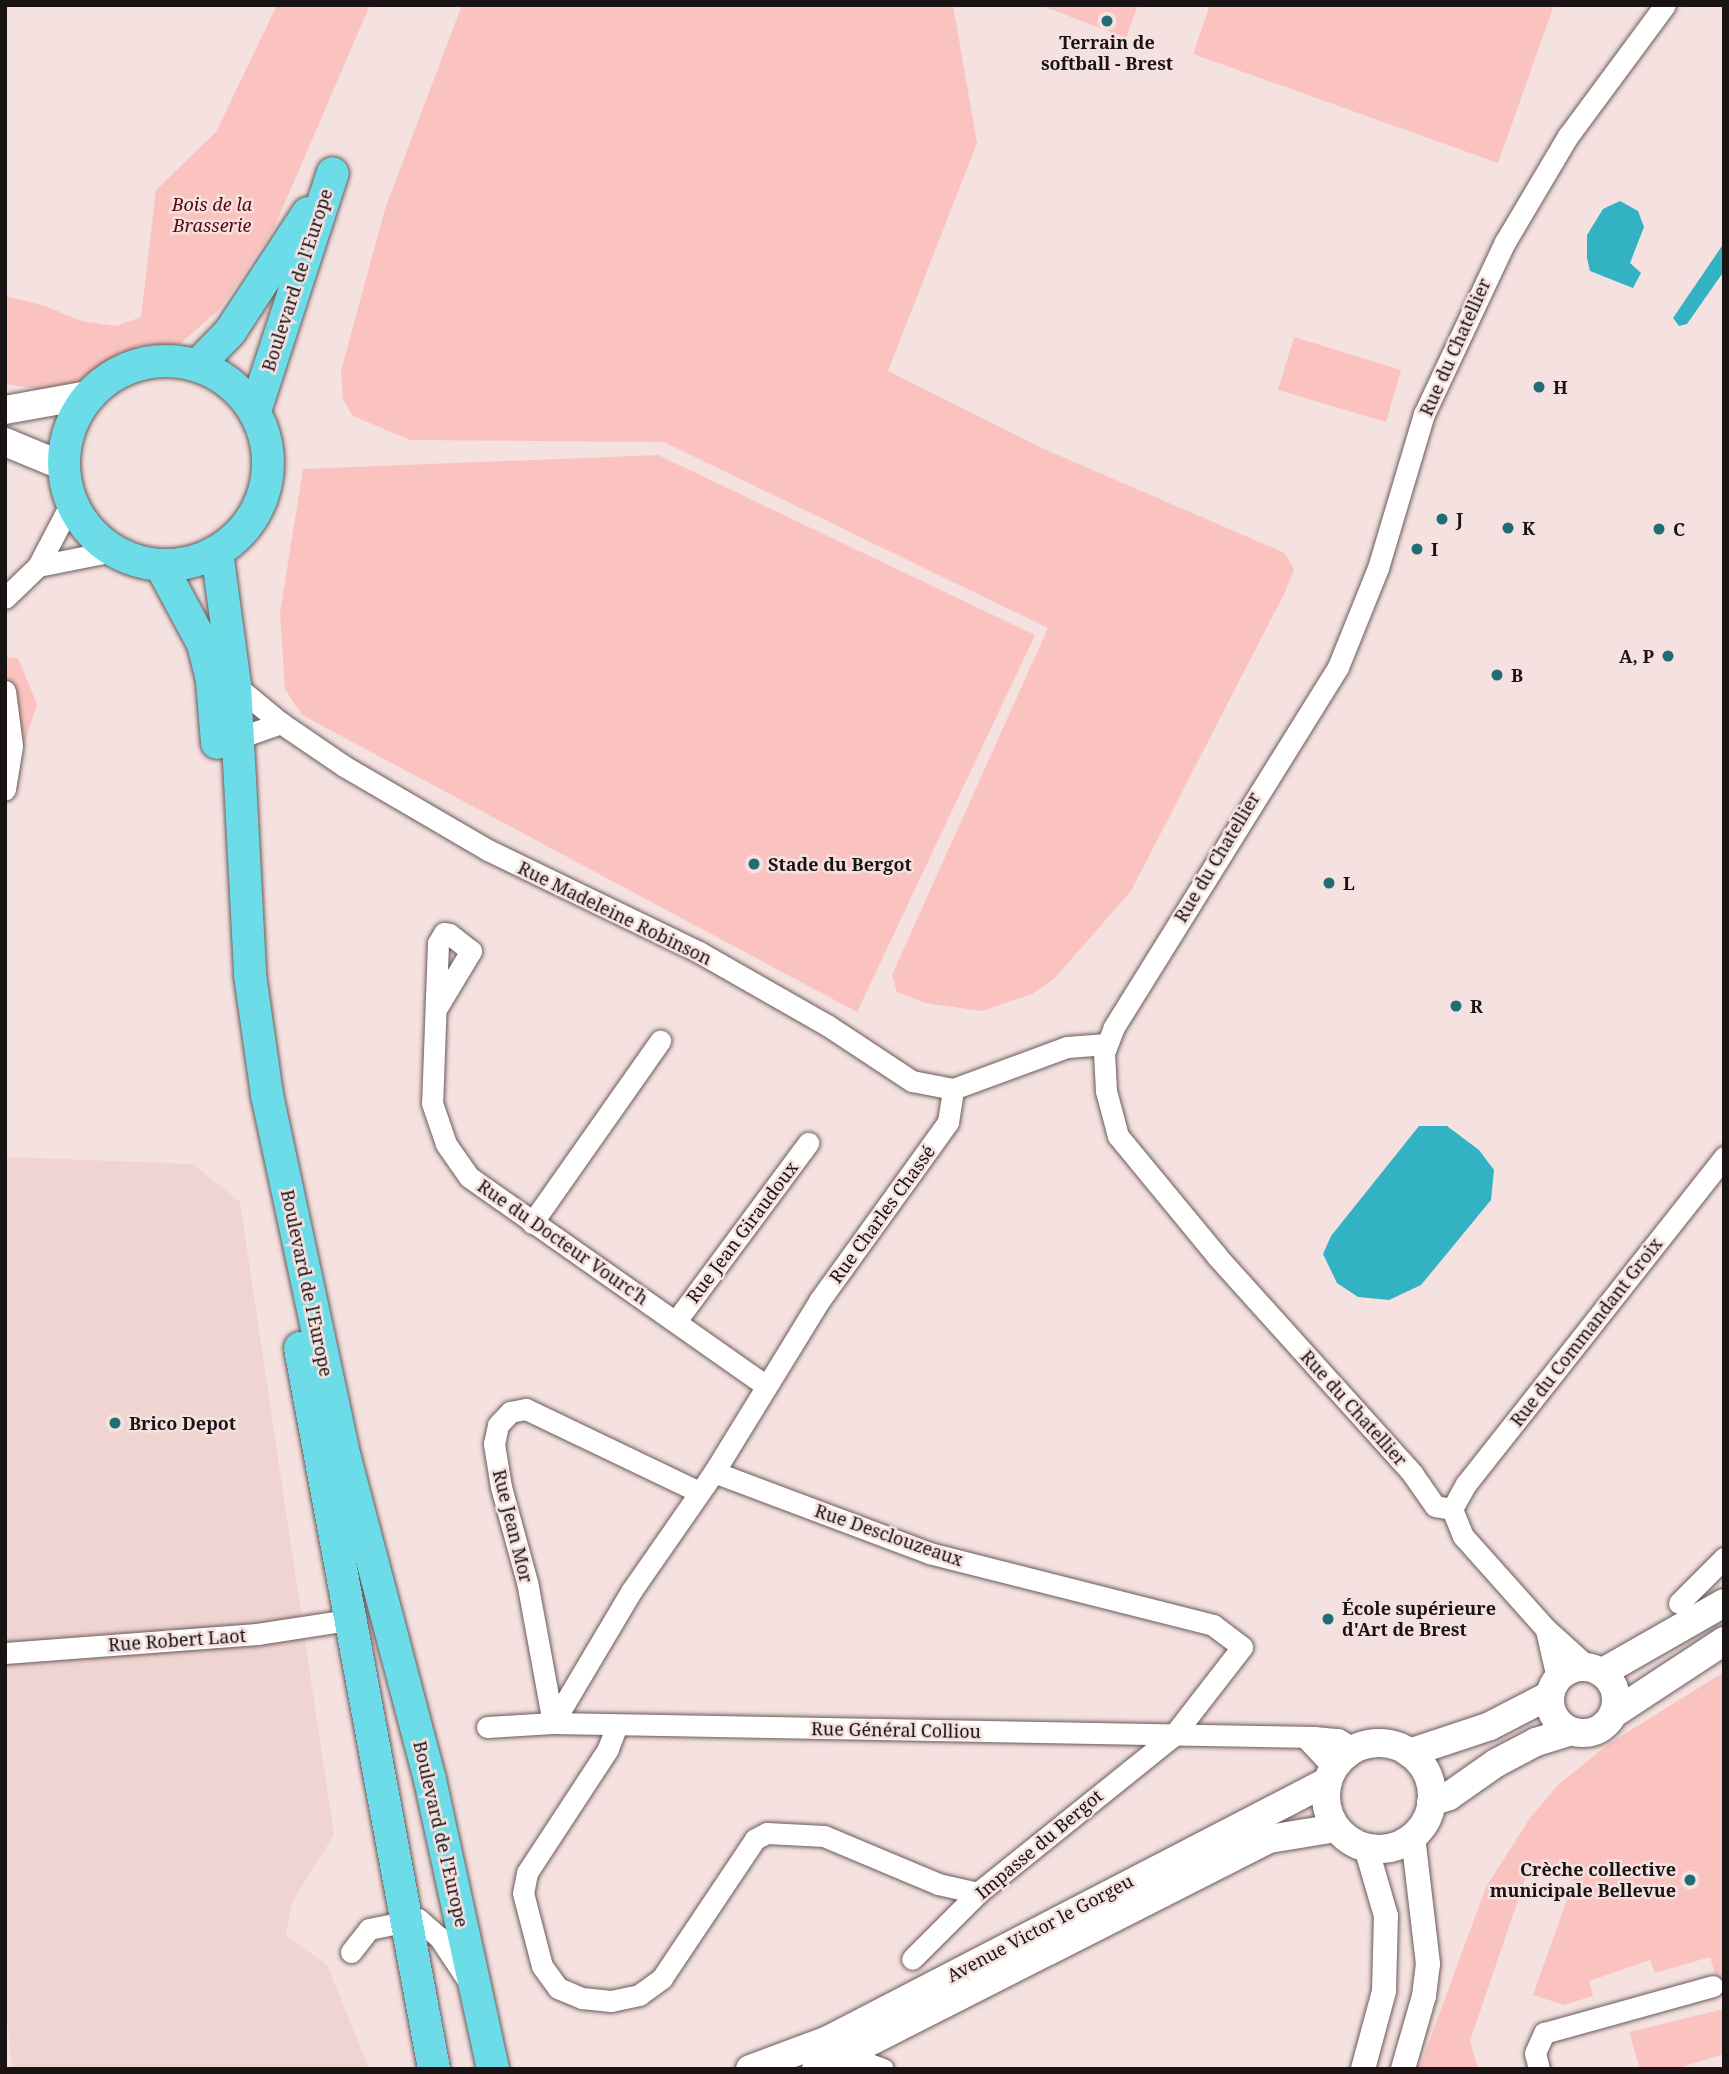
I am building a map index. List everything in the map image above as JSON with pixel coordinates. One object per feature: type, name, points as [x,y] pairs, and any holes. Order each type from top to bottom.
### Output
[{"type":"main road","name":"Boulevard de l'Europe","points":[[198,365],[230,332],[333,173],[255,411]]},
{"type":"main road","points":[[168,360],[198,365],[220,375],[255,411],[267,441],[268,474],[260,505],[242,532],[217,552],[190,563],[162,566],[113,551],[93,536],[71,503],[63,466],[70,428],[88,395],[111,376],[138,363],[168,360]]},
{"type":"main road","points":[[5,410],[88,395]]},
{"type":"main road","points":[[5,442],[63,466]]},
{"type":"main road","name":"Boulevard de l'Europe","points":[[217,552],[235,685],[250,975],[267,1095],[345,1458],[430,1780],[493,2069]]},
{"type":"main road","name":"Boulevard de l'Europe","points":[[162,566],[196,624],[212,681],[233,988],[404,1919],[419,1972],[434,2069]]},
{"type":"main road","points":[[1409,1753],[1502,1721],[1554,1687],[1724,1604]]},
{"type":"main road","points":[[1431,1802],[1450,1796],[1496,1763],[1536,1742],[1571,1731],[1592,1732],[1614,1714],[1724,1640]]},
{"type":"main road","points":[[1595,1669],[1617,1696],[1614,1714]]},
{"type":"main road","points":[[1554,1687],[1556,1720],[1571,1731]]},
{"type":"main road","points":[[1331,1774],[1327,1806],[1336,1828],[1366,1847],[1391,1848],[1413,1836],[1431,1802],[1427,1774],[1409,1753],[1383,1743],[1355,1749]]},
{"type":"main road","name":"Avenue Victor le Gorgeu","points":[[750,2069],[828,2040],[1331,1774],[1355,1749]]},
{"type":"main road","name":"Avenue Victor le Gorgeu","points":[[817,2069],[1172,1884],[1269,1839],[1336,1828]]},
{"type":"street","name":"Rue du Chatellier","points":[[1452,1509],[1435,1506],[1413,1474],[1217,1256],[1118,1136],[1106,1091],[1103,1063],[1107,1044],[1338,667],[1378,568],[1424,414],[1505,242],[1568,136],[1665,5]]},
{"type":"street","points":[[5,598],[71,503]]},
{"type":"street","points":[[22,574],[113,551]]},
{"type":"street","name":"Rue Madeleine Robinson","points":[[235,685],[281,723],[488,850],[689,947],[806,1012],[912,1081],[953,1089]]},
{"type":"street","points":[[5,691],[12,746],[5,789]]},
{"type":"street","points":[[237,738],[281,723]]},
{"type":"street","name":"Rue du Docteur Vourc'h","points":[[436,1009],[432,1104],[446,1144],[469,1177],[766,1386]]},
{"type":"street","points":[[532,1223],[660,1041]]},
{"type":"street","points":[[953,1089],[1067,1047],[1107,1044]]},
{"type":"street","name":"Rue Charles Chassé","points":[[714,1472],[819,1301],[948,1122],[953,1089]]},
{"type":"street","name":"Rue Jean Giraudoux","points":[[676,1321],[808,1143]]},
{"type":"street","name":"Rue du Commandant Groix","points":[[1452,1509],[1461,1490],[1724,1157]]},
{"type":"street","name":"Rue Jean Mor","points":[[553,1723],[527,1582],[501,1487],[494,1444],[499,1425],[510,1412],[526,1409],[697,1491]]},
{"type":"street","points":[[553,1723],[697,1491],[714,1472]]},
{"type":"street","name":"Rue Desclouzeaux","points":[[714,1472],[929,1553],[1213,1625],[1241,1647],[1173,1736]]},
{"type":"street","points":[[1452,1509],[1463,1536],[1545,1628],[1595,1669]]},
{"type":"street","points":[[1679,1602],[1724,1558]]},
{"type":"street","name":"Rue Robert Laot","points":[[5,1653],[257,1634],[349,1620]]},
{"type":"street","points":[[1545,1628],[1554,1687]]},
{"type":"street","name":"Rue Général Colliou","points":[[487,1727],[553,1723],[1306,1738],[1338,1739],[1355,1749]]},
{"type":"street","points":[[617,1725],[608,1749],[527,1873],[523,1894],[542,1966],[558,1988],[582,1998],[611,2001],[639,1995],[662,1978],[755,1839],[767,1833],[824,1836],[938,1884],[978,1893]]},
{"type":"street","name":"Impasse du Bergot","points":[[912,1959],[978,1893],[1173,1736]]},
{"type":"street","points":[[1306,1738],[1331,1774]]},
{"type":"street","points":[[1403,2069],[1424,1996],[1428,1964],[1413,1836]]},
{"type":"street","points":[[1363,2069],[1384,1991],[1386,1916],[1366,1847]]},
{"type":"street","points":[[351,1952],[369,1929],[404,1919]]},
{"type":"street","name":"Boulevard de l'Europe","points":[[404,1919],[428,1924],[478,2001]]},
{"type":"street","points":[[1539,2069],[1535,2053],[1544,2033],[1713,1986]]},
{"type":"street","points":[[844,2055],[883,2069]]},
{"type":"shaded area","points":[[5,1157],[193,1164],[240,1202],[334,1835],[292,1902],[286,1935],[327,1965],[369,2069],[12,2069],[5,1999]]},
{"type":"green space","name":"Bois de la Brasserie","points":[[277,5],[370,5],[274,228],[220,309],[180,344],[138,346],[62,393],[5,384],[5,296],[43,305],[81,321],[116,326],[141,317],[156,190],[216,132]]},
{"type":"green space","points":[[462,5],[953,5],[977,143],[888,371],[1044,449],[1285,553],[1294,570],[1284,594],[1131,891],[1054,979],[1032,994],[982,1011],[925,1003],[897,992],[892,975],[1048,628],[664,442],[410,440],[353,416],[343,400],[341,371],[385,209]]},
{"type":"green space","name":"Terrain de softball - Brest","points":[[1040,5],[1138,5],[1126,38]]},
{"type":"green space","points":[[1210,5],[1554,5],[1498,163],[1193,54]]},
{"type":"green space","points":[[1294,337],[1401,370],[1386,422],[1278,390]]},
{"type":"green space","name":"Stade du Bergot","points":[[658,455],[1035,635],[857,1012],[302,715],[285,689],[280,613],[303,469]]},
{"type":"green space","points":[[5,657],[18,658],[37,704],[5,805]]},
{"type":"green space","points":[[1724,1672],[1724,2004],[1710,1957],[1655,1973],[1650,1960],[1589,1981],[1593,1996],[1564,2005],[1533,1995],[1574,1880],[1531,1862],[1470,2041],[1478,2069],[1419,2069],[1486,1887],[1530,1818],[1557,1786],[1607,1745]]},
{"type":"green space","points":[[1724,2009],[1724,2054],[1675,2069],[1640,2069],[1629,2032]]},
{"type":"water","points":[[1620,201],[1638,211],[1644,227],[1630,263],[1641,273],[1633,288],[1590,271],[1587,258],[1587,235],[1603,209]]},
{"type":"water","points":[[1724,243],[1724,271],[1687,324],[1679,326],[1673,318]]},
{"type":"water","points":[[1419,1126],[1447,1126],[1479,1150],[1494,1170],[1491,1200],[1421,1285],[1389,1300],[1358,1297],[1337,1283],[1323,1254],[1331,1236]]},
{"type":"place","name":"Terrain de softball - Brest","points":[[1107,21]]},
{"type":"place","name":"H","points":[[1539,387]]},
{"type":"place","name":"J","points":[[1442,519]]},
{"type":"place","name":"K","points":[[1508,528]]},
{"type":"place","name":"C","points":[[1659,529]]},
{"type":"place","name":"I","points":[[1417,549]]},
{"type":"place","name":"A, P","points":[[1668,656]]},
{"type":"place","name":"B","points":[[1497,675]]},
{"type":"place","name":"Stade du Bergot","points":[[754,864]]},
{"type":"place","name":"L","points":[[1329,883]]},
{"type":"place","name":"R","points":[[1456,1006]]},
{"type":"place","name":"Brico Depot","points":[[115,1423]]},
{"type":"place","name":"École supérieure d'Art de Brest","points":[[1328,1619]]},
{"type":"place","name":"Crèche collective municipale Bellevue","points":[[1690,1880]]}]
